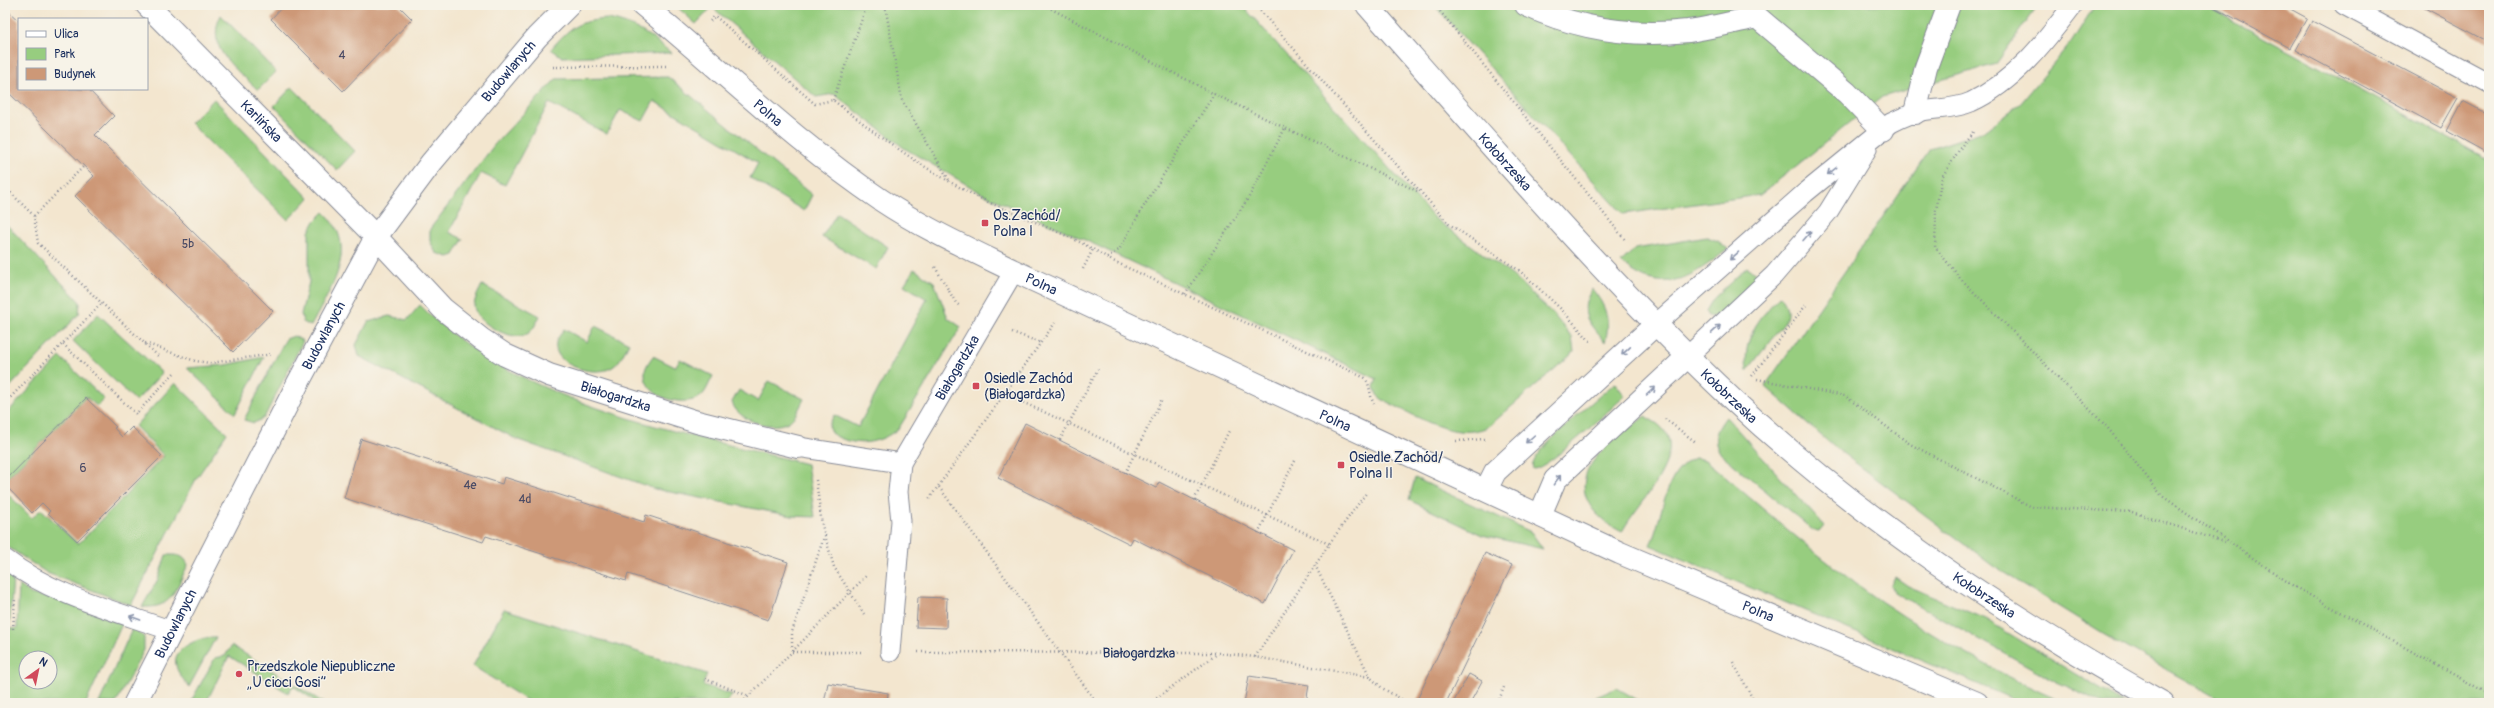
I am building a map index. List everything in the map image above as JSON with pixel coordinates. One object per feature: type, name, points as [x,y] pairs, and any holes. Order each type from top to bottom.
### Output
[{"type":"street","name":"Karlińska","points":[[147,5],[376,237]]},
{"type":"street","name":"Budowlanych","points":[[135,703],[298,383],[376,237],[431,163],[536,37],[568,5]]},
{"type":"street","name":"Polna","points":[[643,5],[810,146],[881,199],[919,223],[1014,271],[1540,516],[1620,552],[1977,703]]},
{"type":"street","name":"Kołobrzeska","points":[[1367,5],[1600,268],[1655,325],[1732,399],[1799,458],[1850,499],[1927,557],[2075,654],[2163,703]]},
{"type":"street","points":[[1526,5],[1573,24],[1634,33],[1688,31],[1756,11],[1847,93],[1879,134]]},
{"type":"street","points":[[1915,113],[1926,67],[1949,5]]},
{"type":"street","name":"Białogardzka","points":[[376,237],[443,309],[481,339],[527,366],[690,420],[805,448]]},
{"type":"street","points":[[1486,490],[1494,472],[1655,325]]},
{"type":"street","points":[[1540,516],[1555,480],[1688,356]]},
{"type":"lane","points":[[1655,325],[1805,193],[1891,123],[1915,113],[1947,109],[1970,102],[1994,87],[2028,60],[2073,5]]},
{"type":"lane","points":[[2344,5],[2489,84]]},
{"type":"lane","points":[[1688,356],[1774,274],[1828,212],[1879,134]]},
{"type":"lane","name":"Białogardzka","points":[[890,652],[901,522],[898,492],[901,464],[1014,271]]},
{"type":"lane","name":"Białogardzka","points":[[805,448],[901,464]]},
{"type":"lane","points":[[5,559],[31,577],[55,589],[172,631]]},
{"type":"path","points":[[833,100],[867,5]]},
{"type":"path","points":[[885,5],[902,100],[949,181]]},
{"type":"path","points":[[1044,5],[1214,94],[1419,192]]},
{"type":"path","points":[[1255,5],[1419,192],[1449,224],[1520,271],[1561,309],[1595,348]]},
{"type":"path","points":[[1435,5],[1626,241]]},
{"type":"path","points":[[707,25],[715,16],[815,104],[833,100],[901,152],[949,181],[981,198],[1085,244],[1107,258],[1365,378],[1369,384],[1370,397],[1374,405],[1381,408]]},
{"type":"path","points":[[548,72],[554,66],[672,66]]},
{"type":"path","points":[[1107,258],[1119,250],[1142,209],[1214,94]]},
{"type":"path","points":[[1185,294],[1249,197],[1285,128]]},
{"type":"path","points":[[1976,130],[1963,144],[1942,177],[1936,210],[1935,247],[1960,278],[2107,427],[2162,496],[2228,543],[2295,587],[2489,694]]},
{"type":"path","points":[[34,216],[84,166]]},
{"type":"path","points":[[5,188],[34,216],[38,243],[101,304],[158,356]]},
{"type":"path","points":[[930,263],[934,266],[956,303],[966,310]]},
{"type":"path","points":[[5,403],[101,304]]},
{"type":"path","points":[[1806,304],[1751,378],[1845,396],[1910,444],[2032,507],[2132,512],[2228,543]]},
{"type":"path","points":[[901,522],[909,518],[939,487],[1057,320]]},
{"type":"path","points":[[143,343],[196,361],[210,363],[273,354]]},
{"type":"path","points":[[62,344],[136,414],[175,372]]},
{"type":"path","points":[[1060,440],[1098,369]]},
{"type":"path","points":[[1005,394],[1329,544]]},
{"type":"path","points":[[1125,473],[1162,399]]},
{"type":"path","points":[[1659,414],[1697,443]]},
{"type":"path","points":[[1194,500],[1230,429]]},
{"type":"path","points":[[1449,440],[1472,441],[1489,437]]},
{"type":"path","points":[[805,448],[824,536],[834,567],[890,652]]},
{"type":"path","points":[[1258,533],[1296,459]]},
{"type":"path","points":[[939,487],[1097,703]]},
{"type":"path","points":[[1255,657],[1329,544],[1367,492]]},
{"type":"path","points":[[792,652],[792,632],[824,536]]},
{"type":"path","points":[[1315,565],[1370,677],[1382,688],[1408,703]]},
{"type":"path","points":[[742,703],[869,573]]},
{"type":"path","name":"Białogardzka","points":[[792,652],[1218,653],[1255,657],[1370,677]]},
{"type":"path","points":[[1150,703],[1218,653]]},
{"type":"path","points":[[1733,662],[1755,703]]},
{"type":"path","points":[[705,679],[749,696]]},
{"type":"path","points":[[1498,703],[1504,687]]},
{"type":"green space","points":[[675,5],[1242,5],[1434,218],[1513,276],[1552,313],[1572,337],[1574,352],[1488,427],[1475,431],[1461,431],[1435,425],[1383,400],[1377,395],[1374,387],[1377,379],[1085,240],[983,194],[904,148],[834,94],[816,97],[712,7],[696,24]]},
{"type":"green space","points":[[1434,5],[2038,5],[1996,64],[1882,97],[1760,195],[1623,214]]},
{"type":"green space","points":[[2095,5],[2204,5],[2489,160],[2489,703],[2226,703],[2103,634],[1993,566],[1833,446],[1765,386],[1930,149],[1984,131],[2021,103],[2071,43]]},
{"type":"green space","points":[[221,15],[276,72],[258,90],[233,66],[225,57],[220,48],[217,38],[217,27]]},
{"type":"green space","points":[[608,19],[635,27],[657,41],[671,53],[562,57],[551,49],[564,35],[576,26],[589,21]]},
{"type":"green space","points":[[668,77],[812,195],[804,211],[750,178],[758,163],[654,101],[643,121],[620,110],[607,134],[549,103],[505,185],[481,173],[449,232],[463,239],[454,255],[448,257],[436,253],[430,241],[430,229],[495,144],[556,79]]},
{"type":"green space","points":[[292,87],[355,151],[337,170],[274,106]]},
{"type":"green space","points":[[214,99],[309,198],[288,220],[190,123]]},
{"type":"green space","points":[[324,212],[335,226],[340,240],[341,254],[333,283],[311,326],[303,322],[301,314],[309,282],[309,232],[315,221]]},
{"type":"green space","points":[[837,213],[888,247],[876,269],[822,237]]},
{"type":"green space","points":[[5,223],[80,302],[79,314],[5,392]]},
{"type":"green space","points":[[1707,237],[1718,241],[1728,249],[1702,268],[1676,280],[1663,281],[1650,279],[1636,273],[1621,262],[1635,249]]},
{"type":"green space","points":[[1747,267],[1758,276],[1724,311],[1711,317],[1707,315],[1706,311],[1713,299]]},
{"type":"green space","points":[[914,269],[934,282],[948,318],[961,327],[899,428],[891,434],[874,441],[857,442],[839,438],[831,433],[829,425],[834,415],[858,427],[927,299],[904,285]]},
{"type":"green space","points":[[482,285],[540,316],[528,334],[519,336],[502,333],[486,324],[480,318],[474,305]]},
{"type":"green space","points":[[1592,289],[1601,301],[1606,314],[1607,334],[1605,342],[1590,323],[1585,312],[1585,305]]},
{"type":"green space","points":[[1780,296],[1787,308],[1785,322],[1747,371],[1747,348],[1754,329],[1765,312]]},
{"type":"green space","points":[[420,305],[459,339],[503,367],[550,390],[601,409],[653,425],[807,464],[815,517],[792,516],[655,489],[516,439],[359,356],[356,345],[368,322],[389,316],[407,320]]},
{"type":"green space","points":[[98,314],[162,373],[136,401],[73,341]]},
{"type":"green space","points":[[595,326],[629,343],[621,358],[614,366],[607,370],[587,370],[568,364],[561,358],[556,350],[556,342],[564,329],[587,342]]},
{"type":"green space","points":[[294,336],[303,341],[264,418],[254,423],[244,420],[283,344],[286,339]]},
{"type":"green space","points":[[653,356],[675,367],[680,359],[713,376],[706,390],[700,397],[684,401],[674,401],[665,398],[650,388],[646,381],[645,370]]},
{"type":"green space","points":[[60,357],[104,399],[97,406],[86,397],[5,480],[5,415]]},
{"type":"green space","points":[[264,357],[235,414],[187,368],[226,365]]},
{"type":"green space","points":[[769,381],[804,399],[796,415],[788,422],[781,425],[765,425],[748,419],[735,409],[732,402],[739,390],[758,401]]},
{"type":"green space","points":[[175,383],[227,433],[196,479],[131,605],[47,573],[5,545],[5,491],[32,518],[41,509],[78,544],[164,456],[135,426]]},
{"type":"green space","points":[[1615,383],[1625,396],[1565,450],[1540,467],[1533,469],[1534,462],[1552,439]]},
{"type":"green space","points":[[1645,416],[1662,428],[1669,439],[1669,453],[1657,481],[1622,532],[1603,520],[1589,504],[1585,495],[1584,485],[1586,474],[1592,463],[1603,450]]},
{"type":"green space","points":[[1726,417],[1824,526],[1819,532],[1814,531],[1721,454],[1716,444],[1716,435]]},
{"type":"green space","points":[[1695,458],[1705,460],[1836,569],[1882,602],[1971,657],[2065,703],[2022,703],[1650,545],[1655,534],[1665,497],[1670,485],[1676,474],[1684,465]]},
{"type":"green space","points":[[1415,478],[1531,532],[1543,549],[1482,535],[1409,500]]},
{"type":"green space","points":[[166,555],[176,555],[182,557],[188,565],[172,596],[167,601],[161,605],[153,607],[142,607],[158,579]]},
{"type":"green space","points":[[5,573],[13,579],[9,629],[17,628],[19,585],[31,594],[67,602],[122,624],[86,703],[5,703]]},
{"type":"green space","points":[[1895,577],[1908,586],[1985,619],[2123,703],[2104,703],[2057,682],[1894,592],[1890,586]]},
{"type":"green space","points":[[504,609],[707,674],[703,685],[733,695],[725,703],[531,703],[473,666]]},
{"type":"green space","points":[[133,627],[144,637],[144,650],[116,703],[99,703]]},
{"type":"green space","points":[[216,637],[189,687],[179,674],[176,665],[178,653],[189,644],[196,641]]},
{"type":"green space","points":[[232,645],[324,703],[312,703],[314,700],[293,686],[288,693],[229,656],[206,703],[190,703],[215,658],[225,656]]},
{"type":"green space","points":[[1617,688],[1643,703],[1582,703]]},
{"type":"building","points":[[284,5],[398,5],[412,19],[343,91],[271,19]]},
{"type":"building","points":[[2210,5],[2283,5],[2307,18],[2290,48]]},
{"type":"building","points":[[2419,5],[2489,5],[2489,42]]},
{"type":"building","points":[[8,11],[18,20],[18,90],[89,90],[114,116],[95,135],[273,311],[233,352],[75,196],[94,176],[5,89],[5,14]]},
{"type":"building","points":[[2312,21],[2458,98],[2441,128],[2296,50]]},
{"type":"building","points":[[2463,101],[2489,115],[2489,154],[2447,131]]},
{"type":"building","points":[[86,398],[116,427],[114,428],[122,437],[132,427],[162,456],[77,541],[48,513],[50,511],[42,503],[32,513],[5,485],[5,481]]},
{"type":"building","points":[[1025,423],[1156,488],[1159,482],[1293,550],[1265,604],[1133,538],[1130,544],[998,478]]},
{"type":"building","points":[[361,439],[502,484],[504,477],[644,522],[646,515],[788,562],[771,614],[768,620],[628,574],[626,581],[486,536],[483,542],[344,498]]},
{"type":"building","points":[[1485,553],[1512,565],[1446,703],[1423,703],[1417,700]]},
{"type":"building","points":[[918,597],[947,598],[946,628],[916,627]]},
{"type":"building","points":[[1469,674],[1482,681],[1470,703],[1453,703]]},
{"type":"building","points":[[1249,676],[1309,685],[1306,703],[1244,703]]},
{"type":"building","points":[[828,683],[888,693],[887,703],[824,703]]},
{"type":"place","name":"Os.Zachód/ Polna I","points":[[985,223]]},
{"type":"place","name":"Osiedle Zachód (Białogardzka)","points":[[976,386]]},
{"type":"place","name":"Osiedle Zachód/ Polna II","points":[[1341,465]]},
{"type":"place","name":"Przedszkole Niepubliczne „U cioci Gosi”","points":[[239,674]]}]
